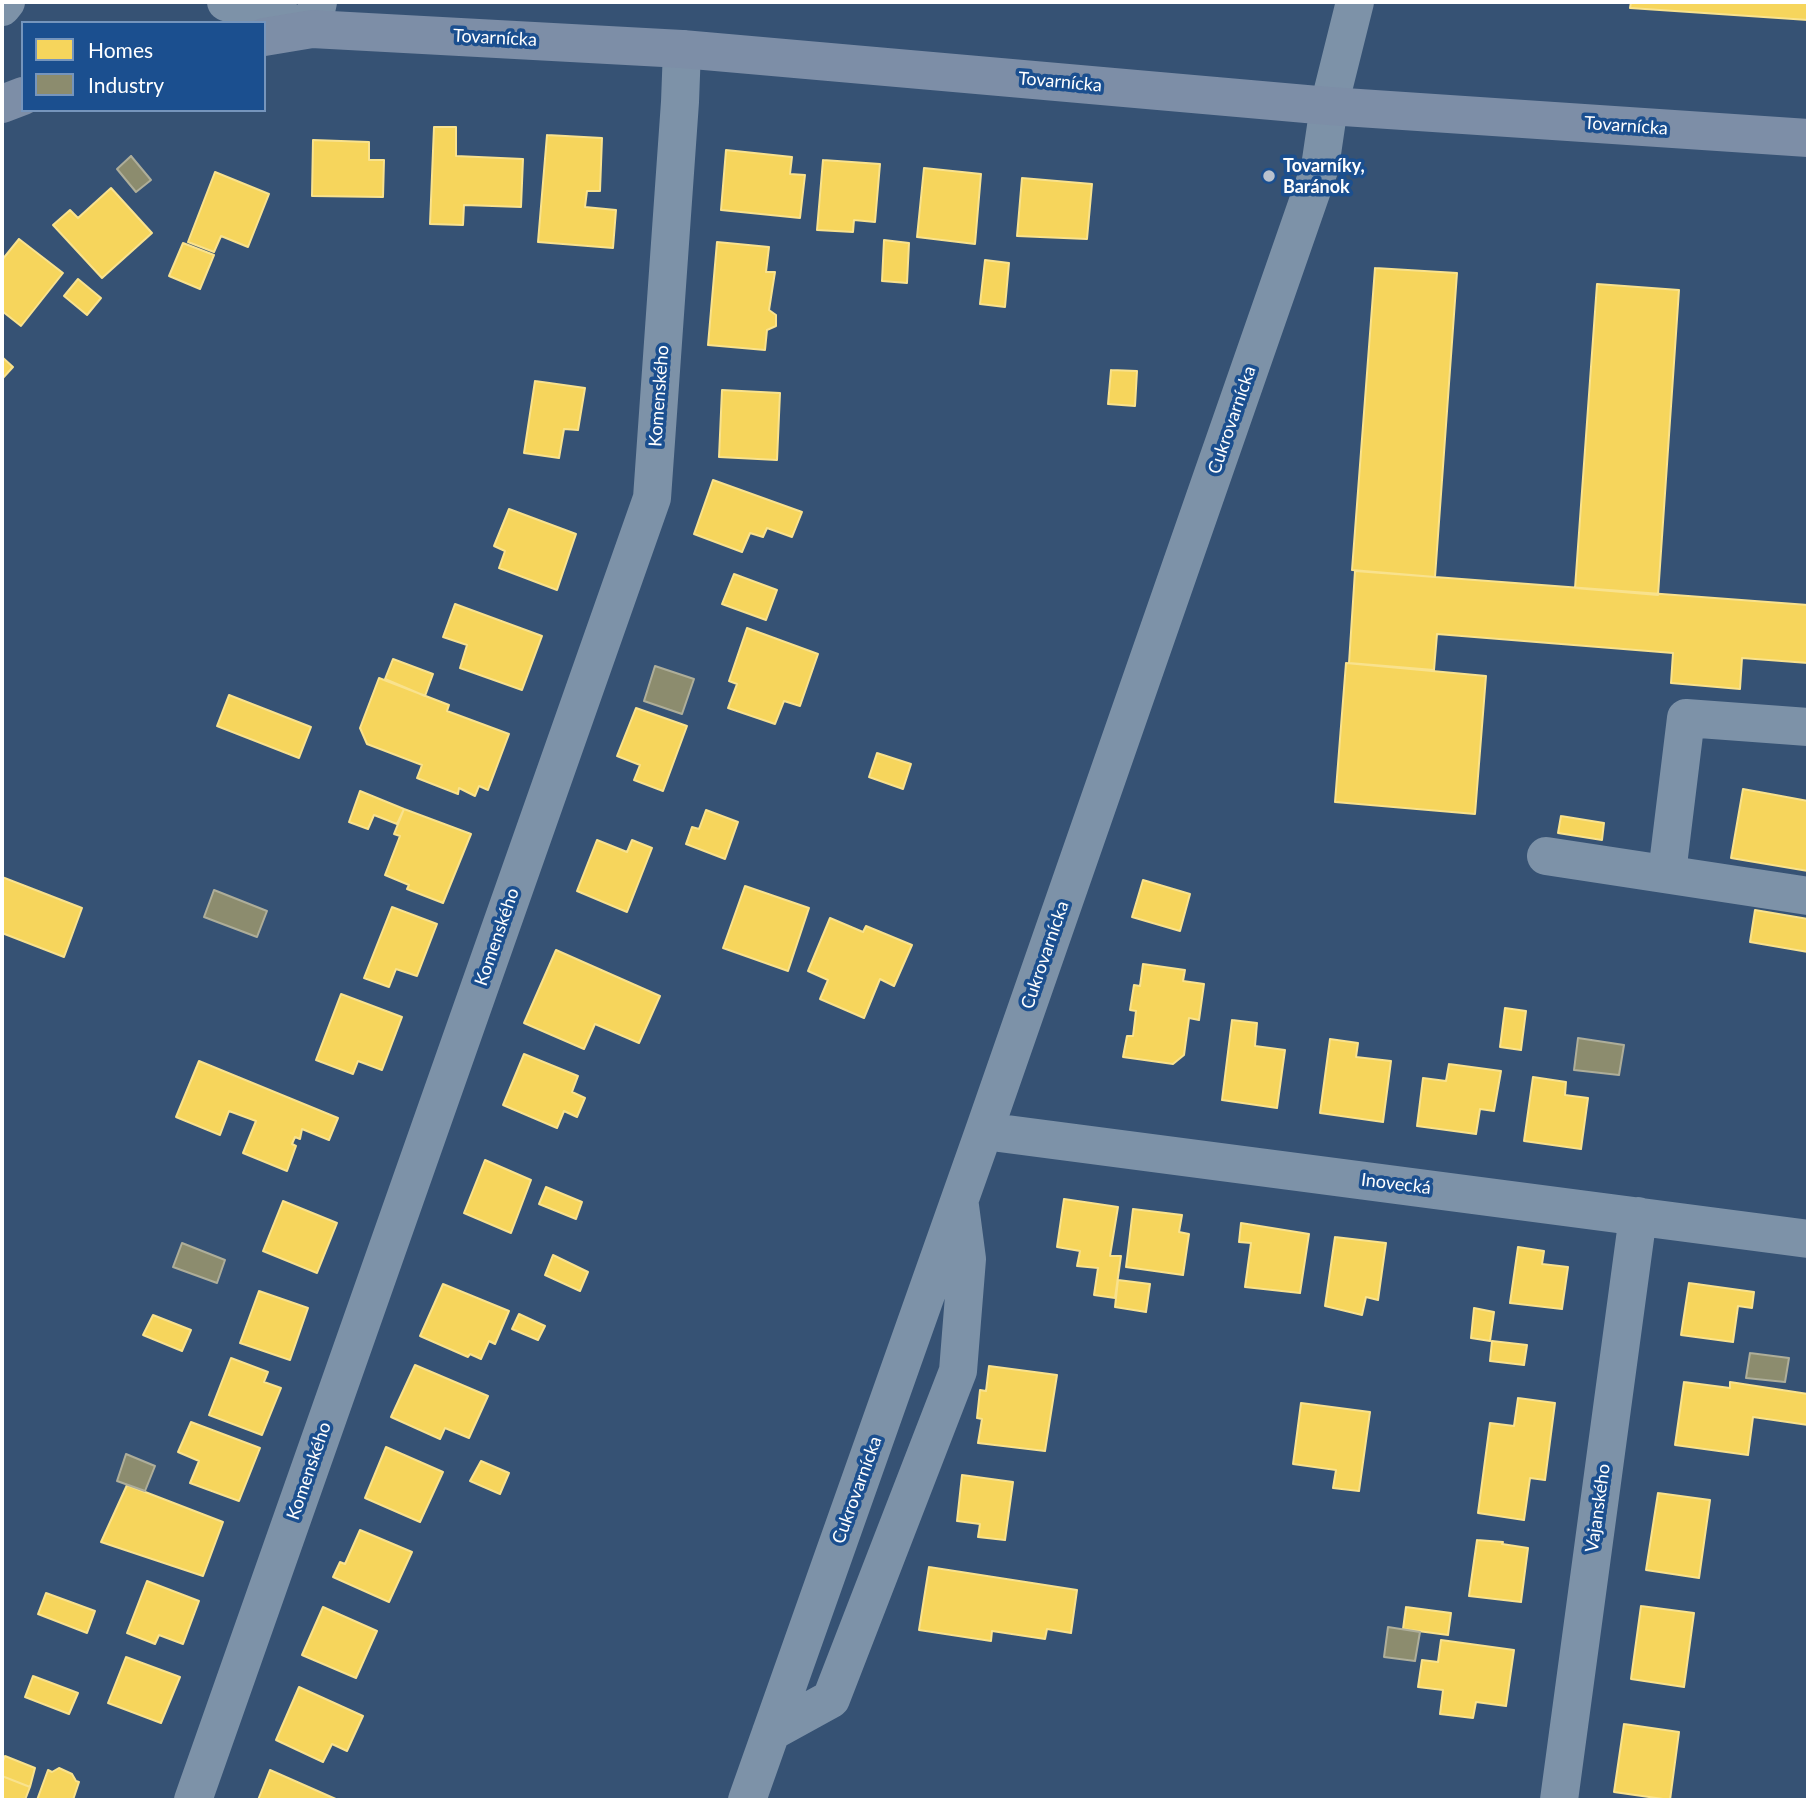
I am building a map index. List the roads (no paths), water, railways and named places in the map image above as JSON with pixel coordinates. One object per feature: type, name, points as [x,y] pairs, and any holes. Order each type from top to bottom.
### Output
[{"type":"main road","name":"Tovarnícka","points":[[266,36],[315,15],[1329,106],[1808,138]]},
{"type":"main road","points":[[2,104],[21,97]]},
{"type":"street","points":[[2,7],[6,2]]},
{"type":"street","points":[[226,2],[315,15]]},
{"type":"street","name":"Cukrovarnícka","points":[[747,1800],[984,1131],[1320,167],[1329,106],[1355,2]]},
{"type":"street","name":"Komenského","points":[[193,1800],[652,498],[682,48]]},
{"type":"street","points":[[1667,873],[1686,718],[1808,727]]},
{"type":"street","points":[[1546,856],[1808,896]]},
{"type":"street","name":"Inovecká","points":[[984,1131],[1808,1239]]},
{"type":"street","points":[[771,1732],[831,1699],[958,1371],[967,1259],[959,1201]]},
{"type":"street","name":"Vajanského","points":[[1559,1800],[1637,1216]]},
{"type":"place","name":"Tovarníky, Baránok","points":[[1269,176]]}]
